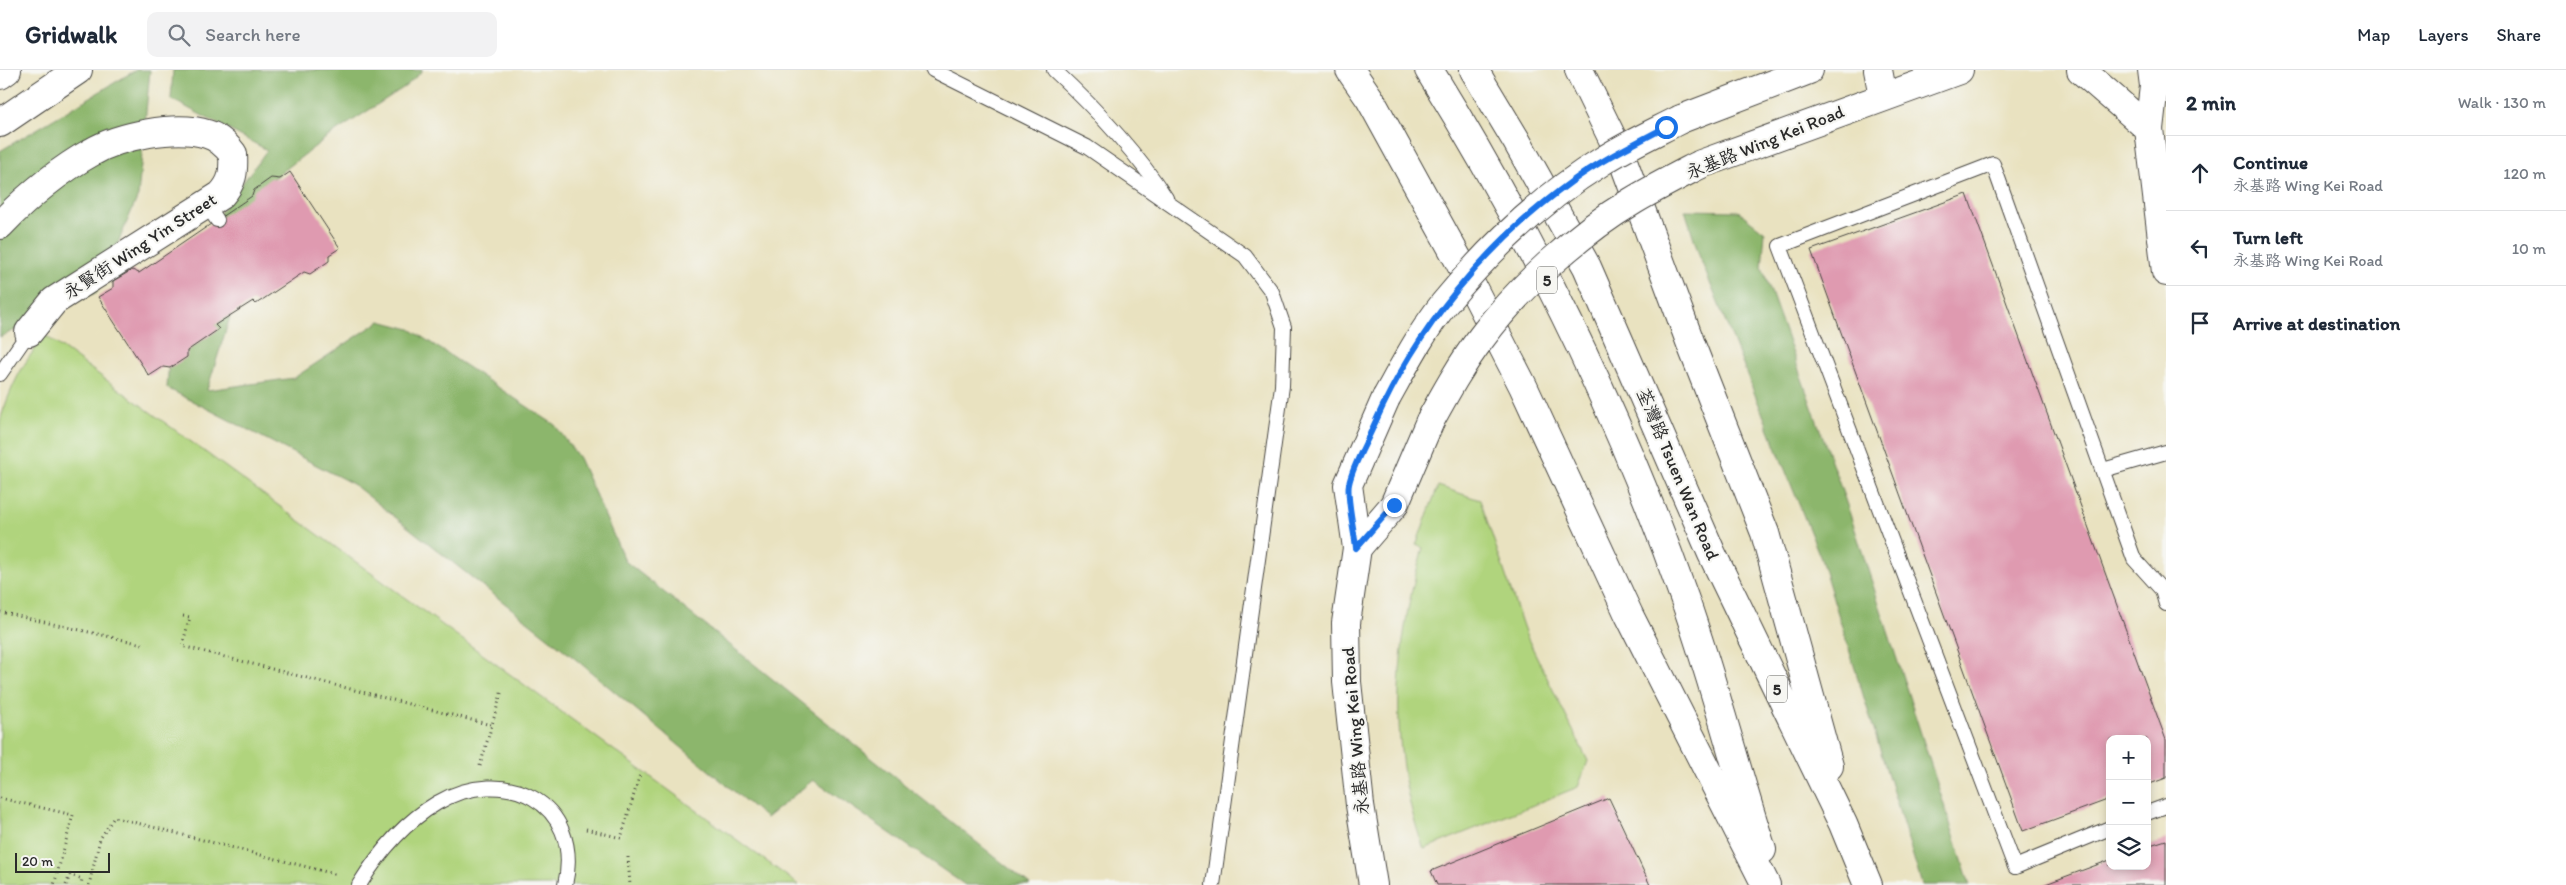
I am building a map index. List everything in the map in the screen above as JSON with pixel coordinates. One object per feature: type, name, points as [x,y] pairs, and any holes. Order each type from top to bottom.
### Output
[{"type":"main road","points":[[0,75],[7,70]]},
{"type":"main road","points":[[0,123],[78,70]]},
{"type":"main road","points":[[1350,70],[1370,99],[1464,270],[1523,386],[1629,615],[1766,885]]},
{"type":"main road","name":"5","points":[[1429,70],[1464,127],[1551,288],[1609,410],[1685,600],[1774,885]]},
{"type":"main road","name":"荃灣路 Tsuen Wan Road","points":[[1474,70],[1516,140],[1587,267],[1712,554],[1843,824],[1868,885]]},
{"type":"main road","points":[[1579,70],[1622,158],[1692,347],[1765,532],[1834,784],[1843,824]]},
{"type":"main road","name":"永基路 Wing Kei Road","points":[[1373,885],[1360,805],[1347,682],[1346,623],[1356,548],[1348,485],[1386,398],[1413,349],[1444,305],[1483,261],[1535,210],[1605,159],[1681,119],[1809,70]]},
{"type":"main road","name":"永基路 Wing Kei Road","points":[[1356,548],[1394,505],[1430,421],[1456,376],[1483,336],[1519,295],[1561,254],[1631,202],[1702,164],[1880,83],[1959,70]]},
{"type":"main road","points":[[2081,70],[2150,129]]},
{"type":"main road","points":[[2152,70],[2154,86],[2150,129],[2166,272]]},
{"type":"main road","name":"永賢街 Wing Yin Street","points":[[0,226],[50,180],[94,151],[155,132],[188,131],[206,133],[219,139],[233,154],[234,175],[212,213],[54,301],[29,332]]},
{"type":"lane","points":[[933,70],[1087,147],[1245,256],[1272,292],[1284,327],[1282,386],[1213,885]]},
{"type":"lane","points":[[1054,70],[1100,114],[1149,172],[1171,205]]},
{"type":"lane","points":[[2106,830],[2015,867],[1780,246],[1993,164],[2134,559],[2162,590],[2166,604]]},
{"type":"lane","points":[[0,374],[29,332]]},
{"type":"lane","points":[[2102,470],[2166,452]]},
{"type":"lane","points":[[360,883],[401,831],[436,804],[472,788],[488,786],[520,792],[534,798],[548,810],[557,822],[567,848],[564,885]]},
{"type":"lane","points":[[2151,812],[2166,806]]},
{"type":"path","points":[[0,612],[142,644]]},
{"type":"path","points":[[183,616],[190,617],[182,646],[491,725]]},
{"type":"path","points":[[482,760],[502,690]]},
{"type":"path","points":[[557,822],[621,838],[640,774]]},
{"type":"path","points":[[0,798],[73,815],[54,885]]},
{"type":"path","points":[[89,885],[100,839],[114,817],[360,883]]},
{"type":"path","points":[[628,857],[630,885]]},
{"type":"path","points":[[66,885],[70,874],[82,879],[80,885]]},
{"type":"green space","points":[[136,70],[150,70],[138,196],[97,292],[0,337],[0,151]]},
{"type":"green space","points":[[173,70],[423,70],[406,86],[326,138],[255,193],[236,298],[207,390],[294,378],[380,321],[410,329],[555,425],[579,458],[625,561],[1030,885],[965,885],[813,780],[766,818],[573,657],[353,484],[167,388],[175,274],[267,150],[171,99]]},
{"type":"green space","points":[[1685,210],[1738,211],[1765,232],[1762,267],[1848,508],[1970,885],[1922,885],[1821,559],[1700,258]]},
{"type":"green space","points":[[46,336],[799,885],[0,885],[0,421],[18,376]]},
{"type":"green space","points":[[1438,486],[1480,500],[1526,635],[1588,761],[1578,787],[1424,849],[1412,812],[1404,774],[1400,737],[1399,698],[1401,660],[1406,623],[1413,585],[1423,548],[1416,545]]},
{"type":"building","points":[[290,172],[340,248],[329,255],[329,261],[310,274],[304,272],[256,304],[253,301],[215,325],[219,329],[187,351],[187,357],[170,368],[163,367],[149,376],[98,297],[113,288],[113,281],[132,270],[139,273],[252,196],[254,190],[271,178],[280,179]]},
{"type":"building","points":[[1967,194],[2166,740],[2166,778],[2151,784],[2151,735],[2106,735],[2106,800],[2023,831],[1811,250]]},
{"type":"building","points":[[1609,798],[1650,885],[1437,885],[1431,871]]},
{"type":"building","points":[[2166,840],[2166,885],[2043,885],[2106,861],[2106,870],[2151,870],[2151,845]]},
{"type":"route","points":[[1394,505],[1356,548],[1348,485],[1386,398],[1413,349],[1444,305],[1483,261],[1535,210],[1605,159],[1666,127]]}]
